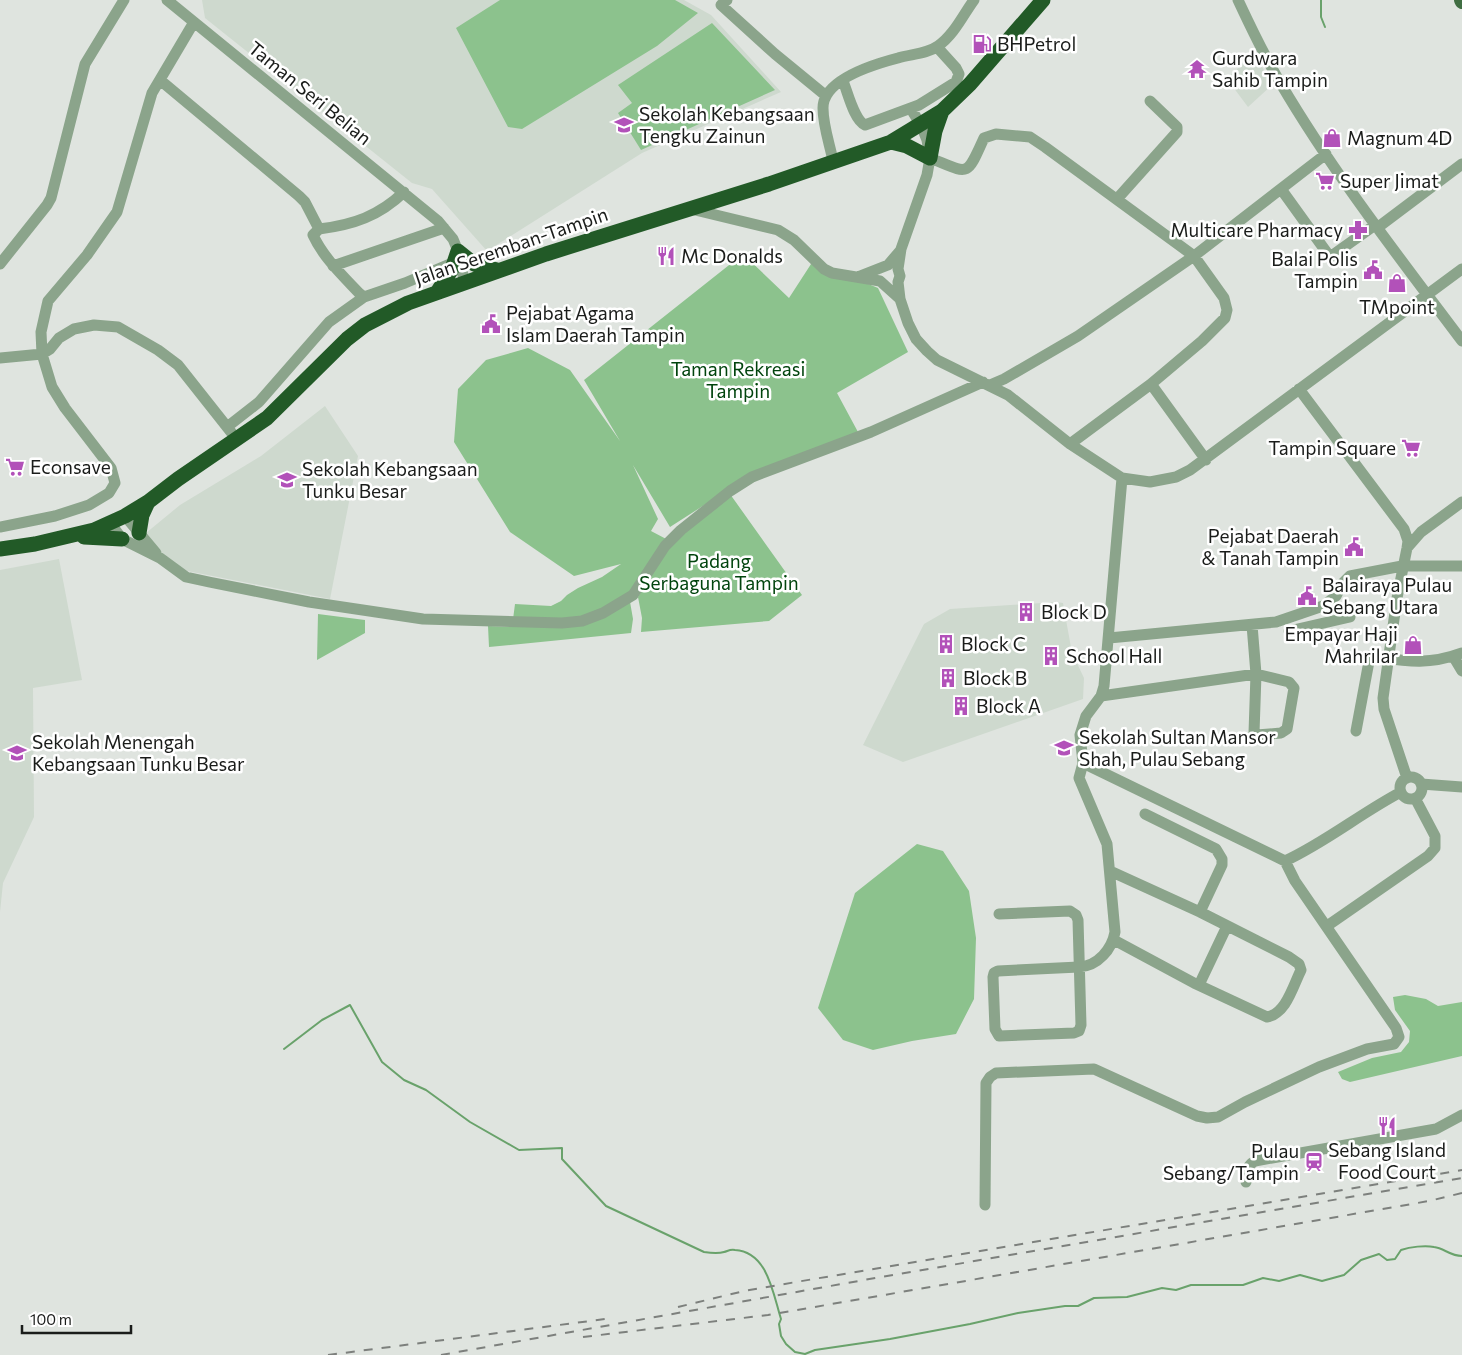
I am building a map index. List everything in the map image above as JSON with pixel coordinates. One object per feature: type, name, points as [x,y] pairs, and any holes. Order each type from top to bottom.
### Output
[{"type":"highway","name":"Jalan Seremban-Tampin","points":[[0,550],[70,537],[111,524],[125,516],[148,502],[178,479],[232,433],[267,418],[347,339],[365,325],[408,302],[497,270],[891,142],[942,111],[970,84],[1042,0]]},
{"type":"highway","points":[[891,142],[907,146],[930,158],[942,111]]},
{"type":"highway","points":[[438,291],[459,258],[497,270]]},
{"type":"highway","points":[[139,533],[142,515],[148,502]]},
{"type":"highway","points":[[70,537],[122,539]]},
{"type":"street","points":[[0,264],[51,198],[85,64],[124,0]]},
{"type":"street","name":"Taman Seri Belian","points":[[167,0],[438,220],[453,239],[460,266],[469,280]]},
{"type":"street","points":[[833,162],[823,108],[825,95],[861,69],[937,47],[946,40],[974,0]]},
{"type":"street","points":[[1238,0],[1282,85],[1326,154],[1376,226],[1462,341]]},
{"type":"street","points":[[720,2],[775,54],[825,95]]},
{"type":"street","points":[[0,527],[55,516],[89,505],[109,493],[115,483],[111,468],[64,408],[52,387],[42,354],[41,332],[48,301],[87,255],[117,212],[152,93],[194,22]]},
{"type":"street","points":[[843,81],[857,118],[861,123],[866,125],[912,109],[956,82],[959,74],[956,68],[937,47]]},
{"type":"street","points":[[160,80],[305,202],[316,232],[316,242],[333,266],[364,296]]},
{"type":"street","points":[[1117,199],[1177,132],[1177,127],[1150,101]]},
{"type":"street","points":[[888,275],[900,249],[926,175],[930,158],[927,140],[912,109]]},
{"type":"street","points":[[930,158],[961,170],[967,169],[972,165],[984,138],[996,134],[1030,137],[1194,256],[1224,298],[1227,310],[1225,318],[1202,341],[1151,384],[1070,444]]},
{"type":"street","points":[[111,524],[122,539],[160,558],[186,576],[209,582],[309,602],[423,619],[562,623],[582,621],[603,613],[633,595],[665,546],[681,530],[741,484],[1018,370],[1078,336],[1194,256],[1326,154]]},
{"type":"street","points":[[1281,189],[1330,257],[1462,164]]},
{"type":"street","points":[[316,232],[342,226],[374,215],[390,205],[404,192]]},
{"type":"street","points":[[688,208],[778,230],[794,240],[824,270],[832,273],[858,277],[888,275]]},
{"type":"street","points":[[333,266],[444,228]]},
{"type":"street","points":[[0,358],[42,354],[50,349],[59,338],[74,329],[94,325],[118,327],[178,364],[232,433],[329,322],[364,296],[405,283],[459,258]]},
{"type":"street","points":[[888,275],[916,339],[937,360],[1008,395],[1070,444],[1122,478],[1150,482],[1163,480],[1190,470],[1206,460],[1462,269]]},
{"type":"street","points":[[1008,395],[1011,383],[1018,370]]},
{"type":"street","points":[[1151,384],[1206,460]]},
{"type":"street","points":[[1300,389],[1404,529],[1408,541],[1402,566],[1384,684],[1384,709],[1407,778]]},
{"type":"street","points":[[999,914],[1070,911],[1076,915],[1078,920],[1080,967],[1081,1025],[1079,1031],[1074,1033],[999,1036],[996,1033],[993,977],[994,973],[998,971],[1080,967],[1090,966],[1100,959],[1114,940],[1115,932],[1107,844],[1079,778],[1083,763],[1080,735],[1086,716],[1101,696],[1104,686],[1122,478]]},
{"type":"street","points":[[1407,548],[1416,536],[1462,502]]},
{"type":"street","points":[[125,516],[160,558]]},
{"type":"street","points":[[1404,529],[1431,525]]},
{"type":"street","points":[[1108,638],[1276,622],[1323,606],[1336,596],[1342,584],[1350,576],[1402,566],[1462,566]]},
{"type":"street","points":[[1332,600],[1333,620]]},
{"type":"street","points":[[1289,631],[1350,617]]},
{"type":"street","points":[[1101,696],[1256,674],[1293,684],[1294,688],[1287,728],[1281,733],[1257,735],[1254,733],[1256,674],[1252,625]]},
{"type":"street","points":[[1356,731],[1370,656],[1424,662],[1437,661],[1458,654],[1462,671]]},
{"type":"street","points":[[985,1205],[986,1083],[990,1077],[996,1074],[1094,1069],[1197,1116],[1207,1118],[1218,1116],[1319,1067],[1367,1049],[1394,1044],[1398,1037],[1396,1028],[1295,881],[1285,861],[1083,763]]},
{"type":"street","points":[[1421,784],[1420,794],[1414,798],[1408,798],[1401,792],[1400,785],[1407,778],[1414,777],[1421,784],[1462,787]]},
{"type":"street","points":[[1285,861],[1301,854],[1373,807],[1401,792]]},
{"type":"street","points":[[1327,926],[1428,856],[1435,848],[1435,836],[1414,798]]},
{"type":"street","points":[[1145,814],[1216,849],[1222,859],[1222,865],[1200,912]]},
{"type":"street","points":[[1110,871],[1200,912],[1290,957],[1299,964],[1301,970],[1282,1009],[1274,1016],[1267,1017],[1199,985],[1114,940]]},
{"type":"street","points":[[1199,985],[1227,926]]},
{"type":"street","points":[[1246,1182],[1246,1172],[1249,1165],[1255,1161],[1436,1129],[1462,1115]]},
{"type":"shaded area","points":[[202,0],[684,0],[711,15],[781,92],[642,153],[487,251],[432,189],[412,183],[205,18]]},
{"type":"shaded area","points":[[1253,53],[1273,84],[1248,107],[1227,79]]},
{"type":"shaded area","name":"Sekolah Kebangsaan Tunku Besar","points":[[325,406],[358,456],[330,599],[187,571],[163,555],[146,533],[180,505],[261,456]]},
{"type":"shaded area","name":"Sekolah Menengah Kebangsaan Tunku Besar","points":[[59,559],[82,680],[33,688],[34,817],[3,883],[0,912],[0,570]]},
{"type":"shaded area","points":[[1063,603],[1072,653],[1084,678],[1083,699],[903,762],[863,745],[924,624],[950,609]]},
{"type":"green space","points":[[500,0],[675,0],[698,13],[657,46],[522,129],[508,127],[456,28]]},
{"type":"green space","points":[[712,23],[775,90],[641,150],[618,113],[632,103],[618,85]]},
{"type":"green space","name":"Taman Rekreasi Tampin","points":[[743,254],[789,298],[813,261],[878,288],[908,352],[837,393],[858,432],[734,486],[670,527],[633,465],[658,519],[651,531],[670,541],[629,596],[633,619],[631,633],[489,647],[488,626],[512,627],[515,604],[551,606],[578,588],[602,577],[621,564],[574,576],[510,532],[454,442],[458,389],[486,360],[528,348],[570,370],[620,441],[584,380]]},
{"type":"green space","name":"Padang Serbaguna Tampin","points":[[730,494],[802,595],[769,621],[641,632],[642,618],[638,597],[670,543]]},
{"type":"green space","points":[[318,614],[365,620],[365,633],[317,660]]},
{"type":"green space","points":[[917,844],[943,851],[969,891],[976,938],[974,999],[956,1034],[873,1050],[843,1040],[818,1008],[855,893]]},
{"type":"green space","points":[[1405,995],[1426,999],[1438,1006],[1462,1002],[1462,1056],[1350,1082],[1342,1079],[1338,1072],[1372,1058],[1401,1052],[1409,1042],[1410,1031],[1395,1010],[1393,997]]},
{"type":"waterway","points":[[1321,0],[1321,17],[1325,27]]},
{"type":"waterway","points":[[284,1049],[322,1020],[350,1005],[382,1062],[404,1080],[426,1090],[470,1122],[519,1150],[562,1148],[562,1159],[606,1206],[704,1252],[719,1253],[733,1250],[746,1253],[755,1258],[762,1266],[772,1287],[781,1319],[779,1324],[781,1336],[786,1344],[795,1352],[805,1354],[815,1350],[890,1339],[1018,1313],[1065,1306],[1078,1306],[1094,1298],[1127,1297],[1162,1288],[1176,1290],[1191,1285],[1243,1285],[1263,1278],[1279,1281],[1300,1275],[1322,1281],[1344,1275],[1361,1260],[1379,1254],[1387,1260],[1395,1259],[1401,1250],[1413,1247],[1434,1247],[1462,1256]]},
{"type":"railway","points":[[678,1307],[744,1291],[1462,1170]]},
{"type":"railway","points":[[441,1355],[881,1277],[1462,1178]]},
{"type":"railway","points":[[583,1337],[768,1315],[1429,1201],[1462,1193]]},
{"type":"railway","points":[[328,1355],[613,1318]]},
{"type":"place","name":"BHPetrol","points":[[982,44]]},
{"type":"place","name":"Gurdwara Sahib Tampin","points":[[1197,69]]},
{"type":"place","name":"Sekolah Kebangsaan Tengku Zainun","points":[[624,125]]},
{"type":"place","name":"Magnum 4D","points":[[1332,138]]},
{"type":"place","name":"Super Jimat","points":[[1325,181]]},
{"type":"place","name":"Multicare Pharmacy","points":[[1358,230]]},
{"type":"place","name":"Mc Donalds","points":[[666,256]]},
{"type":"place","name":"Balai Polis Tampin","points":[[1373,270]]},
{"type":"place","name":"TMpoint","points":[[1397,283]]},
{"type":"place","name":"Pejabat Agama Islam Daerah Tampin","points":[[491,324]]},
{"type":"place","name":"Tampin Square","points":[[1411,448]]},
{"type":"place","name":"Econsave","points":[[15,467]]},
{"type":"place","name":"Sekolah Kebangsaan Tunku Besar","points":[[287,480]]},
{"type":"place","name":"Pejabat Daerah & Tanah Tampin","points":[[1354,547]]},
{"type":"place","name":"Balairaya Pulau Sebang Utara","points":[[1307,596]]},
{"type":"place","name":"Block D","points":[[1026,612]]},
{"type":"place","name":"Block C","points":[[946,644]]},
{"type":"place","name":"Empayar Haji Mahrilar","points":[[1413,645]]},
{"type":"place","name":"School Hall","points":[[1051,656]]},
{"type":"place","name":"Block B","points":[[948,678]]},
{"type":"place","name":"Block A","points":[[961,706]]},
{"type":"place","name":"Sekolah Sultan Mansor Shah, Pulau Sebang","points":[[1064,748]]},
{"type":"place","name":"Sekolah Menengah Kebangsaan Tunku Besar","points":[[17,753]]},
{"type":"place","name":"Sebang Island Food Court","points":[[1387,1126]]},
{"type":"place","name":"Pulau Sebang/Tampin","points":[[1314,1162]]}]
